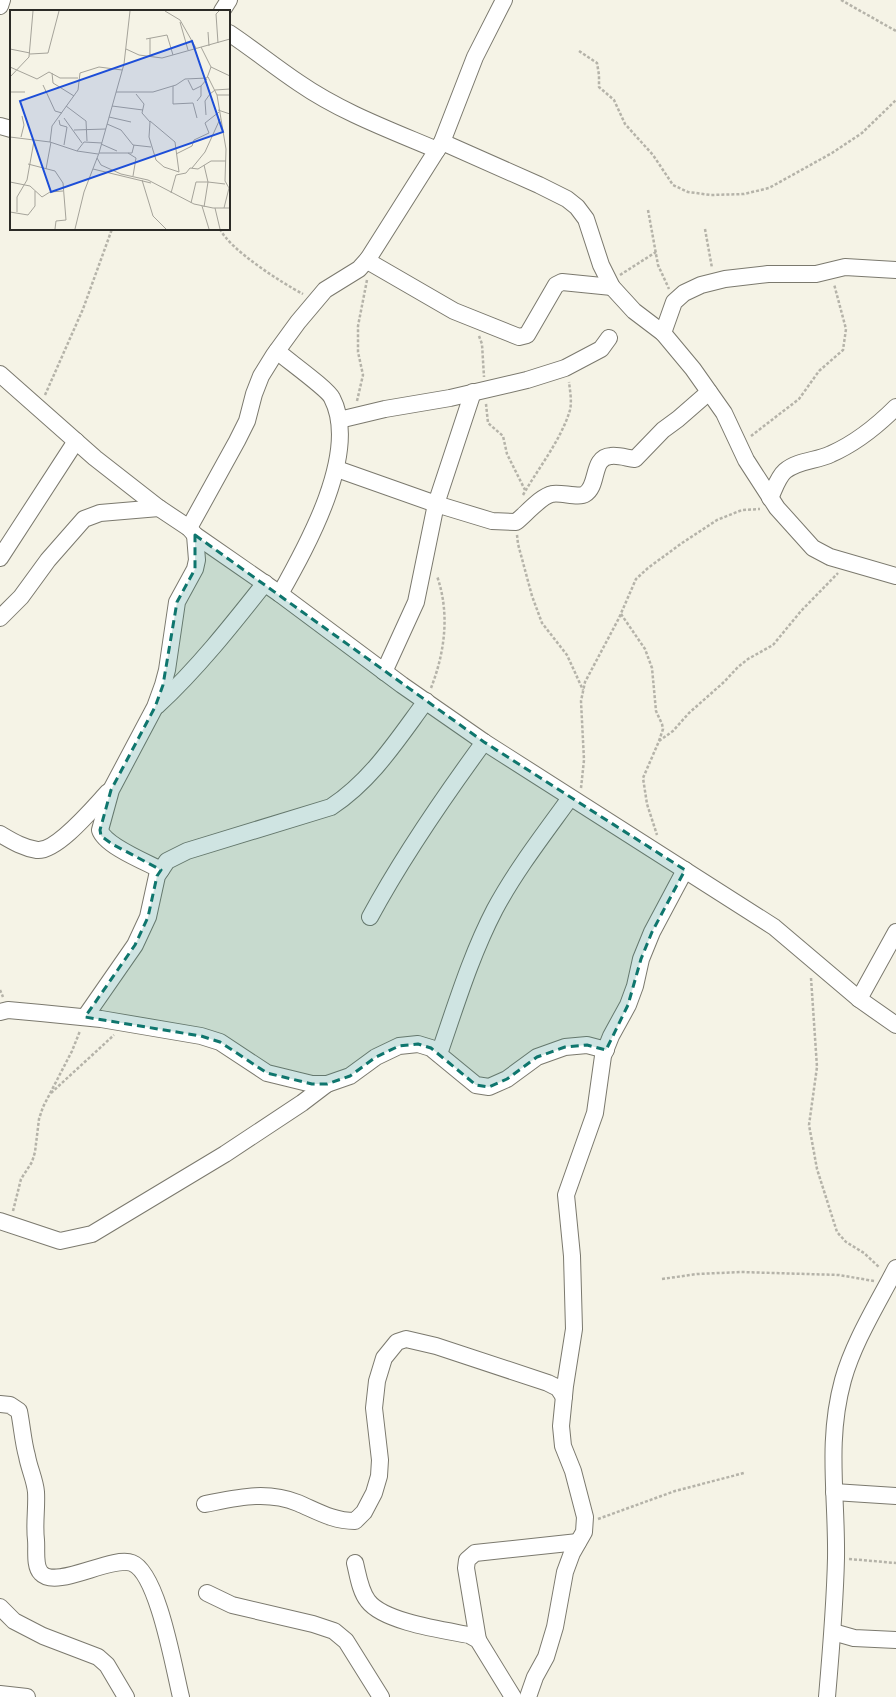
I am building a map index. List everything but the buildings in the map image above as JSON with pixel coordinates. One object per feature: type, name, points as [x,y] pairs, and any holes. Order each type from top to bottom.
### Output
[{"type":"street","points":[[0,6],[2,0]]},
{"type":"street","points":[[223,10],[229,0]]},
{"type":"street","points":[[161,870],[128,854],[102,836],[100,830],[111,790],[155,707],[167,670],[177,602],[195,569],[197,560],[192,531],[238,441],[247,420],[254,394],[261,376],[277,351],[316,300],[333,284],[370,261],[439,146],[475,57],[503,0]]},
{"type":"street","points":[[230,34],[299,83],[335,104],[379,126],[439,146],[539,185],[567,199],[577,207],[586,219],[601,265],[611,284],[634,311],[663,333],[693,369],[724,414],[739,445],[774,503],[813,548],[830,558],[896,576]]},
{"type":"street","points":[[0,126],[10,129]]},
{"type":"street","points":[[370,261],[423,295],[474,320],[519,337],[527,335],[556,285],[562,282],[611,284]]},
{"type":"street","points":[[663,333],[674,302],[684,293],[725,279],[768,274],[816,274],[831,270],[858,267],[896,270]]},
{"type":"street","points":[[346,418],[479,391],[565,368],[601,349],[609,338]]},
{"type":"street","points":[[277,351],[332,397],[346,418],[340,441],[337,469],[311,535],[280,594]]},
{"type":"street","points":[[0,374],[95,458],[159,508],[280,594],[384,672],[484,742],[774,927],[859,999],[896,1025]]},
{"type":"street","points":[[384,672],[416,602],[436,504],[479,391]]},
{"type":"street","points":[[337,469],[436,504],[492,521],[516,522],[542,498],[550,494],[570,493],[578,496],[585,494],[590,488],[603,458],[611,456],[635,459],[663,430],[709,392]]},
{"type":"street","points":[[774,503],[784,472],[795,465],[830,455],[846,447],[880,423],[896,407]]},
{"type":"street","points":[[0,558],[76,441]]},
{"type":"street","points":[[0,618],[21,597],[58,548],[84,519],[100,513],[159,508]]},
{"type":"street","points":[[155,707],[181,684],[210,652],[265,584]]},
{"type":"street","points":[[85,1018],[135,945],[148,917],[157,876],[167,861],[187,851],[331,807],[349,795],[378,766],[426,701]]},
{"type":"street","points":[[370,917],[452,786],[484,742]]},
{"type":"street","points":[[0,834],[23,847],[39,850],[59,843],[111,790]]},
{"type":"street","points":[[439,1054],[466,976],[495,909],[527,857],[575,801]]},
{"type":"street","points":[[528,1697],[535,1677],[546,1657],[555,1627],[565,1572],[584,1532],[585,1517],[573,1471],[563,1446],[561,1426],[574,1329],[572,1256],[566,1195],[595,1113],[603,1056],[635,986],[640,959],[652,932],[685,870]]},
{"type":"street","points":[[859,999],[896,932]]},
{"type":"street","points":[[0,1012],[8,1010],[85,1018],[180,1032],[220,1042],[267,1073],[312,1084],[328,1084]]},
{"type":"street","points":[[6,1223],[60,1241],[92,1234],[225,1154],[328,1084],[350,1076],[376,1057],[399,1046],[418,1044],[431,1048],[476,1085],[489,1087],[507,1079],[537,1057],[565,1046],[587,1045],[606,1050]]},
{"type":"street","points":[[827,1697],[833,1632],[836,1558],[832,1448],[836,1413],[843,1380],[859,1339],[893,1279]]},
{"type":"street","points":[[205,1504],[251,1495],[278,1497],[298,1503],[321,1514],[343,1521],[355,1521],[364,1512],[374,1493],[379,1476],[380,1460],[374,1408],[377,1381],[384,1358],[397,1342],[406,1339],[436,1346],[548,1383],[558,1388],[564,1397]]},
{"type":"street","points":[[0,1404],[10,1405],[19,1412],[27,1458],[36,1490],[34,1529],[38,1567],[41,1573],[50,1577],[69,1576],[110,1564],[131,1562],[137,1566],[148,1579],[158,1604],[181,1697]]},
{"type":"street","points":[[834,1492],[896,1496]]},
{"type":"street","points":[[513,1697],[478,1640],[466,1568],[467,1560],[475,1553],[578,1542]]},
{"type":"street","points":[[355,1563],[362,1589],[368,1601],[383,1613],[440,1629],[469,1635],[478,1640]]},
{"type":"street","points":[[207,1593],[232,1605],[313,1624],[334,1631],[346,1641],[381,1697]]},
{"type":"street","points":[[0,1607],[14,1621],[43,1636],[98,1657],[107,1665],[126,1697]]},
{"type":"street","points":[[833,1632],[854,1638],[896,1640]]},
{"type":"street","points":[[0,1694],[26,1697]]},
{"type":"path","points":[[841,0],[896,31]]},
{"type":"path","points":[[579,51],[597,63],[599,87],[614,100],[625,124],[653,155],[669,181],[679,189],[688,192],[711,195],[766,190],[832,153],[862,133],[896,100]]},
{"type":"path","points":[[648,210],[658,265],[674,302]]},
{"type":"path","points":[[705,229],[712,268],[711,283]]},
{"type":"path","points":[[40,409],[83,309],[112,230]]},
{"type":"path","points":[[220,230],[225,239],[237,250],[286,285],[316,300]]},
{"type":"path","points":[[611,284],[656,252]]},
{"type":"path","points":[[346,418],[363,375],[357,338],[359,314],[370,261]]},
{"type":"path","points":[[739,445],[799,399],[819,371],[843,350],[846,329],[831,270]]},
{"type":"path","points":[[474,320],[482,344],[479,391],[488,423],[503,436],[509,459],[526,491]]},
{"type":"path","points":[[521,499],[557,439],[570,409],[571,398],[565,368]]},
{"type":"path","points":[[575,801],[584,760],[581,718],[585,682],[621,614],[636,579],[648,568],[682,543],[717,520],[742,510],[774,503]]},
{"type":"path","points":[[516,522],[518,544],[532,596],[542,623],[567,655],[583,690]]},
{"type":"path","points":[[659,741],[673,731],[689,713],[724,682],[738,667],[748,659],[773,645],[801,611],[848,563]]},
{"type":"path","points":[[426,701],[440,664],[444,641],[445,621],[443,606],[439,582],[434,568]]},
{"type":"path","points":[[621,614],[645,649],[652,668],[656,711],[663,729],[643,778],[647,804],[655,824],[661,855]]},
{"type":"path","points":[[810,957],[817,1067],[809,1125],[816,1169],[838,1232],[846,1242],[864,1253],[893,1279]]},
{"type":"path","points":[[6,1223],[13,1207],[21,1179],[32,1162],[35,1152],[39,1119],[49,1094],[72,1051],[85,1018]]},
{"type":"path","points":[[49,1094],[96,1053],[109,1039],[131,1025]]},
{"type":"path","points":[[662,1279],[697,1274],[742,1272],[839,1275],[893,1279]]},
{"type":"path","points":[[584,1524],[675,1490],[744,1472]]},
{"type":"path","points":[[836,1558],[896,1563]]},
{"type":"highlighted area","points":[[195,535],[484,742],[685,870],[652,932],[641,959],[628,1005],[606,1050],[587,1045],[565,1047],[537,1057],[507,1079],[489,1087],[476,1085],[431,1048],[418,1044],[399,1046],[376,1057],[350,1076],[327,1084],[312,1084],[267,1073],[220,1042],[201,1036],[85,1017],[135,945],[148,917],[157,876],[161,870],[112,844],[101,836],[100,830],[111,790],[155,707],[163,685],[177,602],[195,569]]}]
